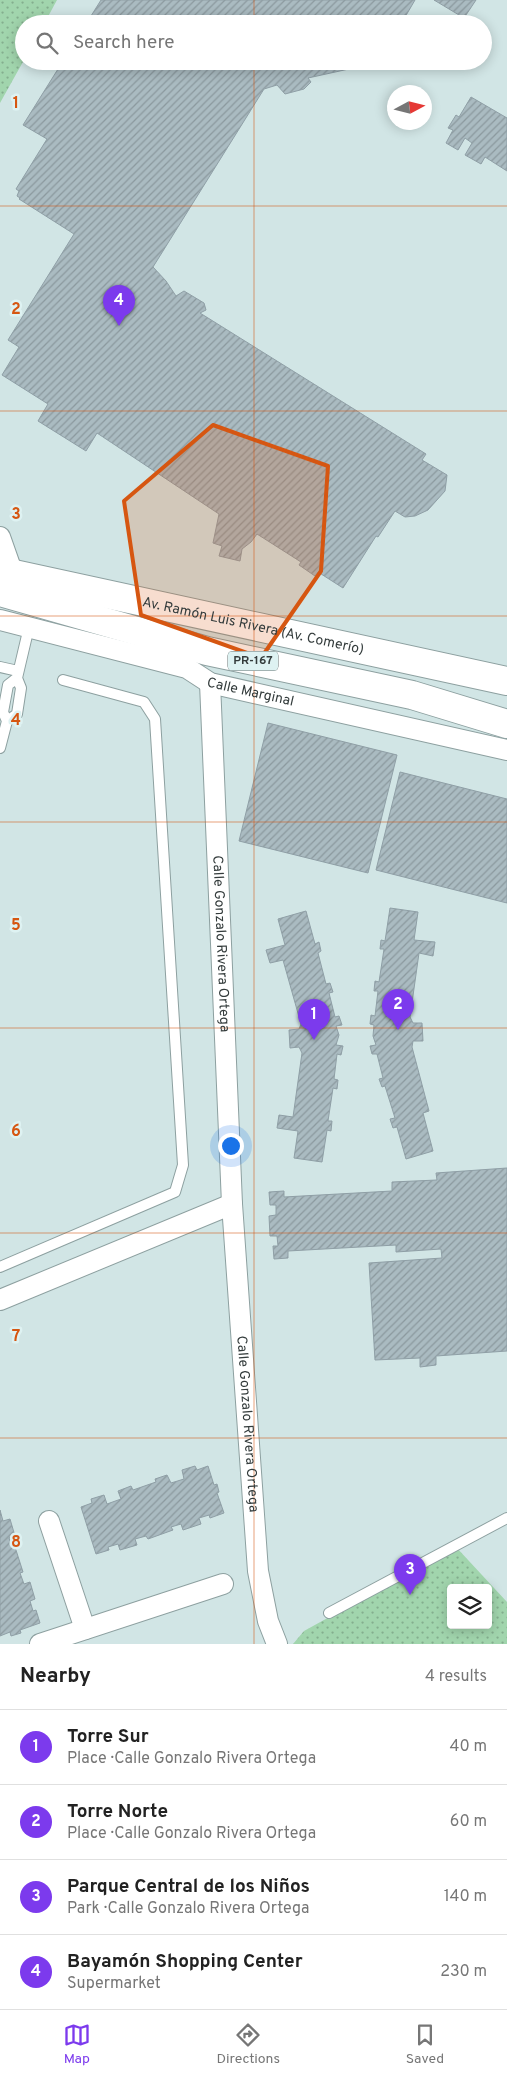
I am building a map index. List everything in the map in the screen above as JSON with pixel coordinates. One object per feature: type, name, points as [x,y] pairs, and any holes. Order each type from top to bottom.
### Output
[{"type":"main road","name":"Av. Ramón Luis Rivera (Av. Comerío)","points":[[4,579],[507,681]]},
{"type":"main road","name":"Av. Ramón Luis Rivera (Av. Comerío)","points":[[4,579],[207,651],[412,695],[507,724]]},
{"type":"street","points":[[0,537],[4,579]]},
{"type":"street","name":"Calle Marginal","points":[[0,620],[187,668],[210,684],[507,750]]},
{"type":"street","name":"Calle Gonzalo Rivera Ortega","points":[[210,684],[232,1204],[258,1571],[268,1621],[277,1644]]},
{"type":"street","points":[[0,1300],[232,1204]]},
{"type":"street","points":[[49,1521],[85,1629]]},
{"type":"street","points":[[40,1644],[223,1584]]},
{"type":"lane","points":[[0,748],[7,721],[2,712],[8,685],[18,674],[29,627]]},
{"type":"lane","points":[[0,667],[18,674]]},
{"type":"lane","points":[[0,1266],[175,1192],[183,1165],[156,719],[144,702],[63,680]]},
{"type":"lane","points":[[329,1613],[507,1518]]},
{"type":"highlighted area","points":[[213,425],[328,466],[321,571],[261,658],[141,615],[124,501]]},
{"type":"green space","points":[[0,0],[57,0],[49,15],[15,15],[15,70],[18,70],[0,103]]},
{"type":"green space","points":[[456,1547],[490,1584],[447,1584],[447,1629],[492,1629],[492,1586],[507,1602],[507,1644],[293,1644],[304,1631]]},
{"type":"building","points":[[101,0],[415,0],[406,15],[92,15]]},
{"type":"building","points":[[434,0],[476,0],[466,15],[459,15]]},
{"type":"building","points":[[57,70],[344,70],[308,78],[311,82],[304,89],[285,94],[277,85],[264,89],[153,267],[176,296],[184,291],[204,303],[206,310],[200,313],[426,454],[422,460],[447,475],[445,491],[428,510],[415,516],[405,517],[395,511],[378,537],[376,536],[343,588],[318,572],[315,576],[299,565],[301,562],[257,534],[242,549],[240,561],[219,556],[222,546],[213,543],[219,514],[97,433],[86,451],[38,421],[48,404],[2,375],[19,347],[8,340],[74,234],[17,196],[19,191],[16,189],[47,139],[23,125]]},
{"type":"building","points":[[471,97],[507,118],[507,171],[485,157],[481,164],[465,155],[472,143],[465,138],[458,150],[446,143],[453,130],[448,128],[456,115],[459,117]]},
{"type":"building","points":[[268,723],[397,755],[368,873],[239,841]]},
{"type":"building","points":[[400,772],[507,799],[507,903],[376,870]]},
{"type":"building","points":[[390,908],[418,912],[414,940],[435,942],[433,956],[419,953],[410,1017],[413,1023],[422,1023],[423,1041],[413,1041],[412,1047],[429,1111],[423,1113],[433,1151],[406,1159],[397,1127],[393,1128],[390,1119],[395,1118],[385,1086],[382,1087],[379,1079],[383,1078],[377,1054],[372,1054],[370,1046],[376,1045],[373,1036],[374,1025],[370,1024],[371,1015],[375,1016],[378,991],[374,991],[375,981],[379,982],[384,949],[380,949],[381,940],[385,941]]},
{"type":"building","points":[[306,911],[315,944],[319,942],[321,951],[318,953],[326,984],[330,983],[333,992],[329,993],[335,1017],[339,1016],[342,1025],[336,1026],[339,1035],[336,1045],[343,1046],[341,1055],[337,1054],[334,1079],[338,1080],[337,1089],[333,1088],[328,1121],[332,1121],[331,1131],[327,1130],[322,1162],[294,1158],[298,1131],[277,1128],[279,1115],[293,1117],[302,1053],[299,1047],[290,1048],[289,1030],[299,1029],[301,1024],[283,960],[270,963],[266,950],[285,945],[278,919]]},
{"type":"building","points":[[507,1168],[507,1351],[436,1356],[436,1365],[420,1367],[420,1358],[375,1360],[369,1263],[442,1258],[441,1249],[396,1252],[396,1245],[288,1251],[288,1258],[274,1259],[273,1246],[278,1246],[277,1236],[270,1236],[269,1216],[276,1215],[276,1205],[270,1205],[269,1192],[284,1191],[284,1197],[392,1191],[392,1182],[437,1180],[436,1173]]},
{"type":"building","points":[[195,1466],[197,1470],[208,1466],[214,1485],[217,1484],[219,1492],[217,1493],[224,1513],[210,1518],[209,1515],[199,1518],[201,1524],[183,1530],[181,1524],[171,1527],[173,1530],[148,1539],[146,1536],[135,1539],[137,1545],[120,1550],[118,1544],[108,1547],[109,1550],[96,1554],[81,1507],[92,1503],[91,1499],[104,1495],[107,1504],[121,1499],[118,1491],[131,1486],[133,1490],[156,1482],[155,1479],[167,1475],[171,1483],[184,1479],[182,1470]]},
{"type":"building","points":[[0,1510],[3,1521],[10,1519],[15,1536],[9,1538],[12,1548],[15,1547],[23,1572],[20,1573],[24,1584],[30,1582],[35,1599],[30,1601],[33,1611],[36,1610],[40,1623],[20,1630],[21,1633],[11,1636],[10,1632],[0,1636]]},
{"type":"place","name":"Bayamón Shopping Center","points":[[119,326]]},
{"type":"place","name":"Torre Norte","points":[[398,1030]]},
{"type":"place","name":"Torre Sur","points":[[314,1040]]},
{"type":"place","name":"Parque Central de los Niños","points":[[410,1595]]}]
